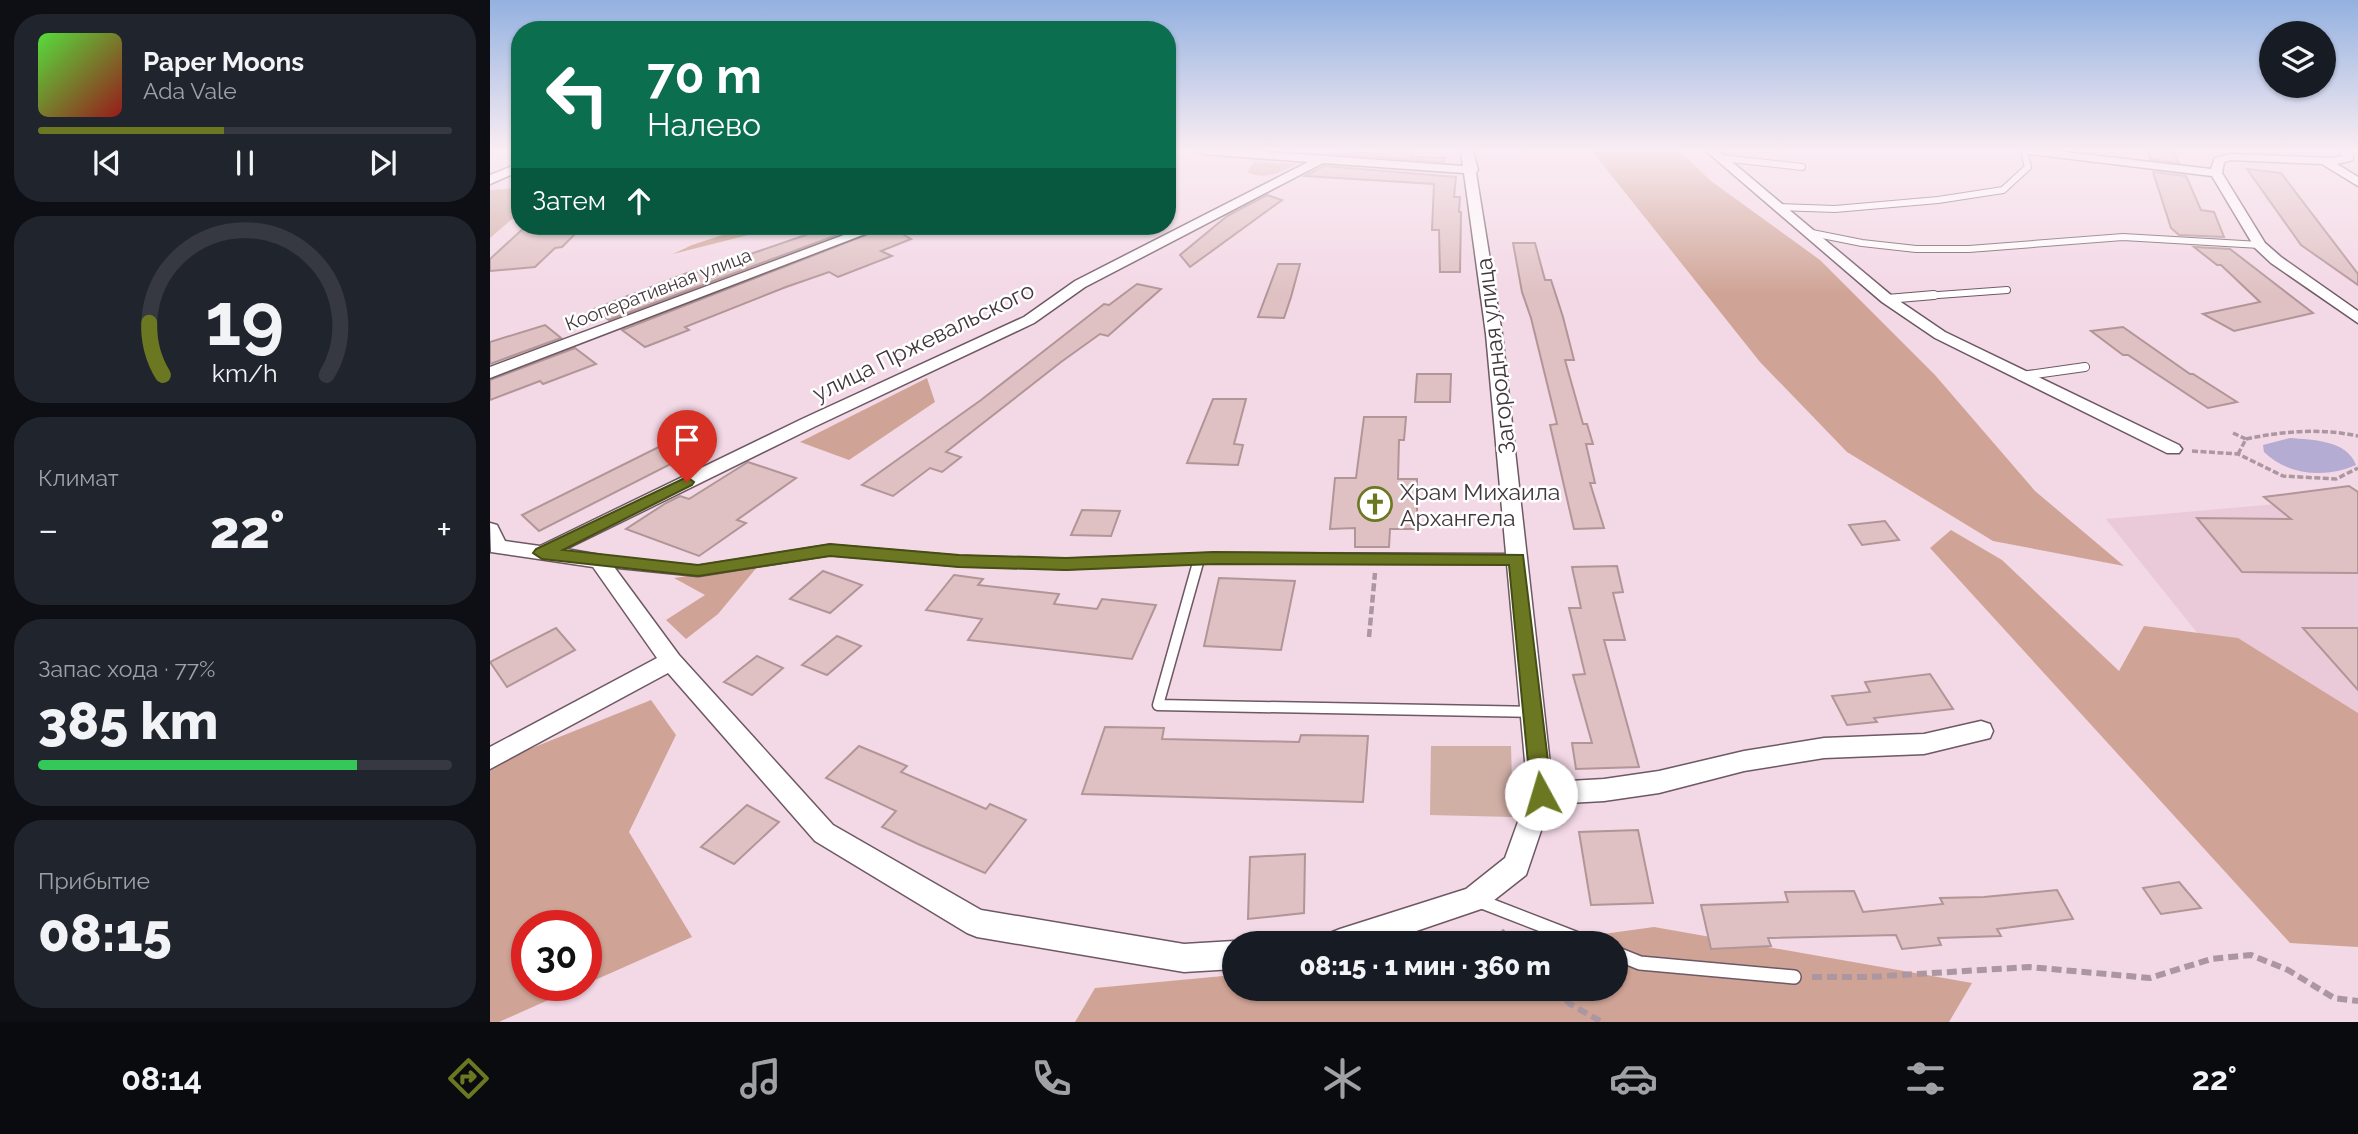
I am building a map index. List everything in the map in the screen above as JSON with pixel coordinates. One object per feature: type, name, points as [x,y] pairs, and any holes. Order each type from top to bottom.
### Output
[{"type":"street","name":"улица Пржевальского","points":[[1176,235],[1246,199]]},
{"type":"street","name":"Загородная улица","points":[[1377,931],[1474,899],[1516,866],[1541,794],[1494,334],[1474,199]]},
{"type":"street","points":[[1768,199],[1887,299],[1940,335],[2173,449]]},
{"type":"street","points":[[2232,199],[2260,244],[2276,260],[2358,318]]},
{"type":"street","name":"Кооперативная улица","points":[[490,373],[854,235]]},
{"type":"street","name":"улица Пржевальского","points":[[542,553],[808,422],[1029,320],[1080,284],[1175,235]]},
{"type":"street","points":[[493,542],[542,553],[599,561],[671,661],[824,833],[977,923],[1184,958],[1222,956]]},
{"type":"street","points":[[490,759],[671,661]]},
{"type":"street","points":[[1541,794],[1632,786],[1744,761],[1824,748],[1924,744],[1981,731]]},
{"type":"lane","points":[[1778,207],[1835,209],[1946,199]]},
{"type":"lane","points":[[1807,232],[1862,243],[1916,248],[1969,249],[2123,237],[2260,244]]},
{"type":"lane","points":[[1887,299],[2007,290]]},
{"type":"lane","points":[[2020,376],[2085,367]]},
{"type":"lane","points":[[599,561],[698,570],[830,550],[959,561],[1066,564],[1199,559],[1517,559]]},
{"type":"lane","points":[[1199,559],[1158,705],[1533,712]]},
{"type":"lane","points":[[1474,899],[1557,931]]},
{"type":"lane","points":[[1628,958],[1640,963],[1794,976]]},
{"type":"path","points":[[2233,433],[2246,439],[2273,432],[2338,431],[2358,436]]},
{"type":"path","points":[[2238,454],[2246,439]]},
{"type":"path","points":[[2173,449],[2238,454],[2283,476],[2336,479],[2358,468]]},
{"type":"path","points":[[1369,637],[1376,559]]},
{"type":"path","points":[[1794,976],[1869,976],[2029,967],[2150,978],[2211,959],[2251,956],[2288,970],[2334,998],[2358,1001]]},
{"type":"path","points":[[1567,1001],[1602,1022]]},
{"type":"shaded area","points":[[490,199],[511,199],[511,220],[490,238]]},
{"type":"shaded area","points":[[1630,199],[1735,199],[1820,260],[1935,375],[2035,491],[2124,566],[1993,541],[1847,452],[1760,362]]},
{"type":"shaded area","points":[[723,235],[748,235],[673,254]]},
{"type":"shaded area","points":[[927,378],[935,402],[849,460],[800,442]]},
{"type":"shaded area","points":[[2290,438],[2337,446],[2352,457],[2356,465],[2333,472],[2308,472],[2284,466],[2264,452],[2263,445]]},
{"type":"shaded area","points":[[2358,497],[2358,743],[2219,660],[2106,519]]},
{"type":"shaded area","points":[[1951,530],[2002,560],[2119,671],[2144,626],[2238,638],[2358,713],[2358,947],[2290,943],[1930,548]]},
{"type":"shaded area","points":[[758,566],[718,614],[686,639],[666,620],[705,595],[674,578]]},
{"type":"shaded area","points":[[651,700],[676,735],[629,832],[692,937],[602,977],[602,910],[511,910],[511,1001],[546,1001],[499,1022],[490,1022],[490,765]]},
{"type":"shaded area","points":[[1431,746],[1511,746],[1513,817],[1430,815]]},
{"type":"shaded area","points":[[1654,927],[1972,983],[1949,1022],[1075,1022],[1095,988],[1222,976],[1222,1001],[1628,1001],[1628,931],[1625,931]]},
{"type":"building","points":[[1260,199],[1282,200],[1190,267],[1180,255],[1227,216]]},
{"type":"building","points":[[1433,199],[1460,199],[1460,272],[1440,272],[1439,230],[1432,230]]},
{"type":"building","points":[[2162,199],[2196,199],[2201,210],[2214,212],[2224,237],[2179,235],[2171,228]]},
{"type":"building","points":[[2268,199],[2301,199],[2358,274],[2358,285],[2301,245]]},
{"type":"building","points":[[516,235],[574,235],[535,267],[490,271],[490,259]]},
{"type":"building","points":[[806,235],[837,235],[609,320],[594,309],[692,271],[695,273]]},
{"type":"building","points":[[866,235],[904,235],[911,239],[881,251],[892,256],[838,277],[829,272],[786,287],[685,327],[689,330],[645,347],[622,330]]},
{"type":"building","points":[[1513,243],[1535,243],[1545,280],[1551,280],[1563,317],[1574,360],[1565,360],[1583,424],[1587,424],[1593,444],[1586,444],[1595,483],[1590,483],[1604,528],[1574,529],[1550,425],[1557,424],[1522,292]]},
{"type":"building","points":[[2194,247],[2230,249],[2313,313],[2234,331],[2203,314],[2260,302],[2221,265],[2217,265]]},
{"type":"building","points":[[1278,264],[1300,264],[1284,318],[1258,317]]},
{"type":"building","points":[[1137,284],[1161,289],[1108,336],[1100,334],[946,452],[961,457],[942,472],[930,468],[893,496],[862,485],[981,400],[1104,304],[1109,305]]},
{"type":"building","points":[[545,325],[561,338],[490,364],[490,342]]},
{"type":"building","points":[[2123,327],[2190,374],[2237,402],[2208,408],[2128,355],[2123,355],[2091,331]]},
{"type":"building","points":[[575,348],[596,364],[490,400],[490,380]]},
{"type":"building","points":[[1417,374],[1451,374],[1450,402],[1415,402]]},
{"type":"building","points":[[1213,399],[1246,399],[1234,444],[1243,445],[1238,465],[1187,463]]},
{"type":"building","name":"Храм Михаила Архангела","points":[[1364,417],[1406,417],[1404,440],[1399,440],[1398,479],[1417,479],[1417,529],[1390,529],[1389,547],[1355,547],[1355,528],[1330,529],[1335,478],[1356,478]]},
{"type":"building","points":[[691,431],[712,443],[539,531],[522,515]]},
{"type":"building","points":[[748,462],[796,478],[737,520],[746,523],[699,556],[626,529],[680,496],[689,499]]},
{"type":"building","points":[[2349,486],[2358,492],[2358,573],[2242,572],[2197,518],[2291,519],[2264,497]]},
{"type":"building","points":[[1082,510],[1120,511],[1111,536],[1071,535]]},
{"type":"building","points":[[1885,521],[1899,540],[1862,545],[1849,525]]},
{"type":"building","points":[[1617,566],[1623,592],[1613,593],[1625,640],[1604,640],[1639,767],[1576,769],[1572,743],[1592,743],[1573,675],[1585,674],[1569,608],[1581,608],[1572,567]]},
{"type":"building","points":[[823,571],[862,585],[830,613],[790,599]]},
{"type":"building","points":[[954,575],[983,579],[978,585],[1059,594],[1054,604],[1097,609],[1102,599],[1156,605],[1132,659],[968,640],[982,619],[926,610]]},
{"type":"building","points":[[1219,578],[1295,581],[1281,650],[1204,646]]},
{"type":"building","points":[[556,628],[575,650],[507,687],[490,662]]},
{"type":"building","points":[[2303,628],[2358,628],[2358,690]]},
{"type":"building","points":[[837,636],[861,646],[827,675],[802,665]]},
{"type":"building","points":[[757,656],[783,668],[752,695],[724,682]]},
{"type":"building","points":[[1930,674],[1953,709],[1874,718],[1877,722],[1847,725],[1832,696],[1870,692],[1865,682]]},
{"type":"building","points":[[1105,727],[1164,728],[1162,739],[1299,742],[1301,735],[1368,736],[1363,802],[1082,794]]},
{"type":"building","points":[[859,746],[907,766],[901,772],[986,809],[990,804],[1026,820],[985,873],[918,844],[882,827],[896,811],[826,778]]},
{"type":"building","points":[[747,805],[779,822],[734,864],[701,847]]},
{"type":"building","points":[[1638,830],[1653,903],[1591,905],[1579,832]]},
{"type":"building","points":[[1305,854],[1304,913],[1248,919],[1250,857]]},
{"type":"building","points":[[2179,882],[2201,908],[2161,914],[2143,888]]},
{"type":"building","points":[[2057,890],[2073,919],[1997,929],[2001,936],[1938,938],[1941,945],[1902,949],[1896,935],[1768,938],[1771,946],[1711,949],[1701,905],[1788,902],[1785,892],[1854,891],[1863,912],[1943,904],[1940,898]]},
{"type":"place","name":"Храм Михаила Архангела","points":[[1375,504]]},
{"type":"route","points":[[687,482],[542,553],[698,570],[830,550],[959,561],[1066,564],[1214,558],[1517,559],[1541,794]]}]
